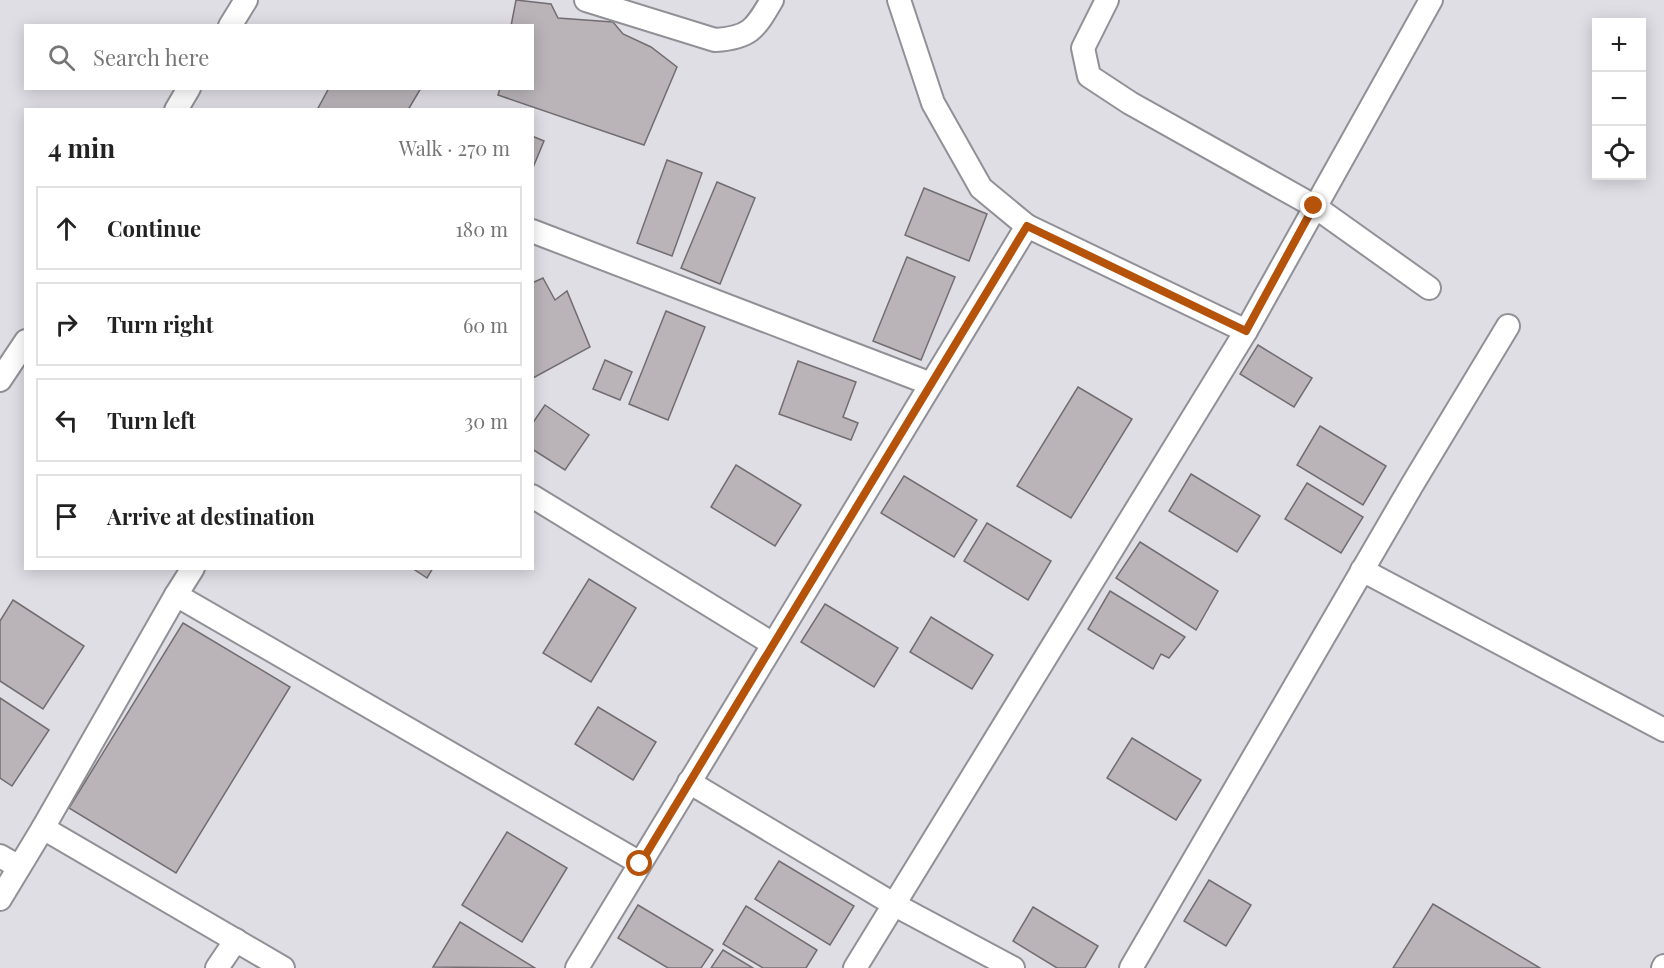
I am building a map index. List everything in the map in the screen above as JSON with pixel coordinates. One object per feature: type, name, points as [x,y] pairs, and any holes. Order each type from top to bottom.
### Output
[{"type":"street","points":[[231,24],[246,0]]},
{"type":"street","points":[[586,0],[715,40],[736,39],[755,28],[772,0]]},
{"type":"street","points":[[899,0],[933,103],[981,188],[1027,226],[1246,331]]},
{"type":"street","points":[[1107,0],[1083,48],[1089,76],[1130,103],[1314,206],[1430,288]]},
{"type":"street","points":[[855,968],[1246,331],[1431,0]]},
{"type":"street","points":[[177,108],[188,90]]},
{"type":"street","points":[[577,968],[1027,226]]},
{"type":"street","points":[[534,232],[931,384]]},
{"type":"street","points":[[1131,968],[1362,570],[1508,326]]},
{"type":"street","points":[[0,380],[24,344]]},
{"type":"street","points":[[534,497],[773,644]]},
{"type":"street","points":[[0,899],[10,861],[43,828],[192,570]]},
{"type":"street","points":[[1362,570],[1664,730]]},
{"type":"street","points":[[177,595],[640,864]]},
{"type":"street","points":[[689,782],[895,905],[1013,968]]},
{"type":"street","points":[[43,828],[283,968]]},
{"type":"street","points":[[217,968],[236,940]]},
{"type":"building","points":[[516,0],[551,4],[558,18],[613,22],[623,34],[651,47],[677,67],[644,145],[498,95],[499,90],[534,90],[534,24],[511,24]]},
{"type":"building","points":[[328,90],[420,90],[409,108],[318,108]]},
{"type":"building","points":[[534,137],[544,141],[534,165]]},
{"type":"building","points":[[667,160],[702,173],[672,256],[637,243]]},
{"type":"building","points":[[717,182],[755,198],[720,284],[681,268]]},
{"type":"building","points":[[924,188],[987,214],[969,261],[905,235]]},
{"type":"building","points":[[907,257],[955,277],[921,360],[873,341]]},
{"type":"building","points":[[543,278],[555,300],[567,291],[590,347],[534,377],[534,282]]},
{"type":"building","points":[[666,311],[705,327],[668,420],[629,404]]},
{"type":"building","points":[[1258,345],[1312,378],[1294,407],[1240,374]]},
{"type":"building","points":[[605,360],[632,372],[620,400],[593,389]]},
{"type":"building","points":[[798,361],[856,382],[843,417],[858,423],[851,440],[779,414]]},
{"type":"building","points":[[1078,387],[1132,419],[1071,518],[1017,486]]},
{"type":"building","points":[[545,405],[589,435],[565,470],[534,450],[534,421]]},
{"type":"building","points":[[1320,426],[1386,466],[1363,505],[1297,465]]},
{"type":"building","points":[[736,465],[801,505],[775,546],[711,507]]},
{"type":"building","points":[[1191,474],[1260,516],[1237,552],[1169,511]]},
{"type":"building","points":[[904,476],[977,520],[954,557],[881,513]]},
{"type":"building","points":[[1307,483],[1363,517],[1341,553],[1285,519]]},
{"type":"building","points":[[987,523],[1051,561],[1028,600],[964,561]]},
{"type":"building","points":[[1140,542],[1218,591],[1196,630],[1116,578]]},
{"type":"building","points":[[415,570],[432,570],[427,578]]},
{"type":"building","points":[[589,579],[636,608],[591,682],[543,653]]},
{"type":"building","points":[[1110,591],[1185,637],[1169,658],[1161,654],[1153,669],[1088,629]]},
{"type":"building","points":[[13,600],[84,646],[43,709],[0,681],[0,621]]},
{"type":"building","points":[[825,604],[898,648],[874,687],[801,642]]},
{"type":"building","points":[[931,617],[993,655],[972,689],[910,652]]},
{"type":"building","points":[[183,623],[290,687],[176,873],[69,808]]},
{"type":"building","points":[[0,698],[49,730],[12,786],[0,778]]},
{"type":"building","points":[[598,707],[656,742],[633,780],[575,744]]},
{"type":"building","points":[[1132,738],[1201,780],[1176,820],[1107,778]]},
{"type":"building","points":[[507,832],[567,868],[522,942],[462,905]]},
{"type":"building","points":[[779,861],[854,906],[830,945],[755,899]]},
{"type":"building","points":[[1209,880],[1251,905],[1226,946],[1184,921]]},
{"type":"building","points":[[1433,904],[1540,968],[1393,968]]},
{"type":"building","points":[[638,905],[713,950],[701,968],[668,968],[618,938]]},
{"type":"building","points":[[746,906],[817,950],[806,968],[763,968],[723,944]]},
{"type":"building","points":[[1033,907],[1098,946],[1085,968],[1057,968],[1013,941]]},
{"type":"building","points":[[460,922],[535,968],[433,967]]},
{"type":"building","points":[[723,950],[753,968],[711,968]]},
{"type":"route","points":[[640,864],[1027,226],[1246,331],[1314,206]]}]
